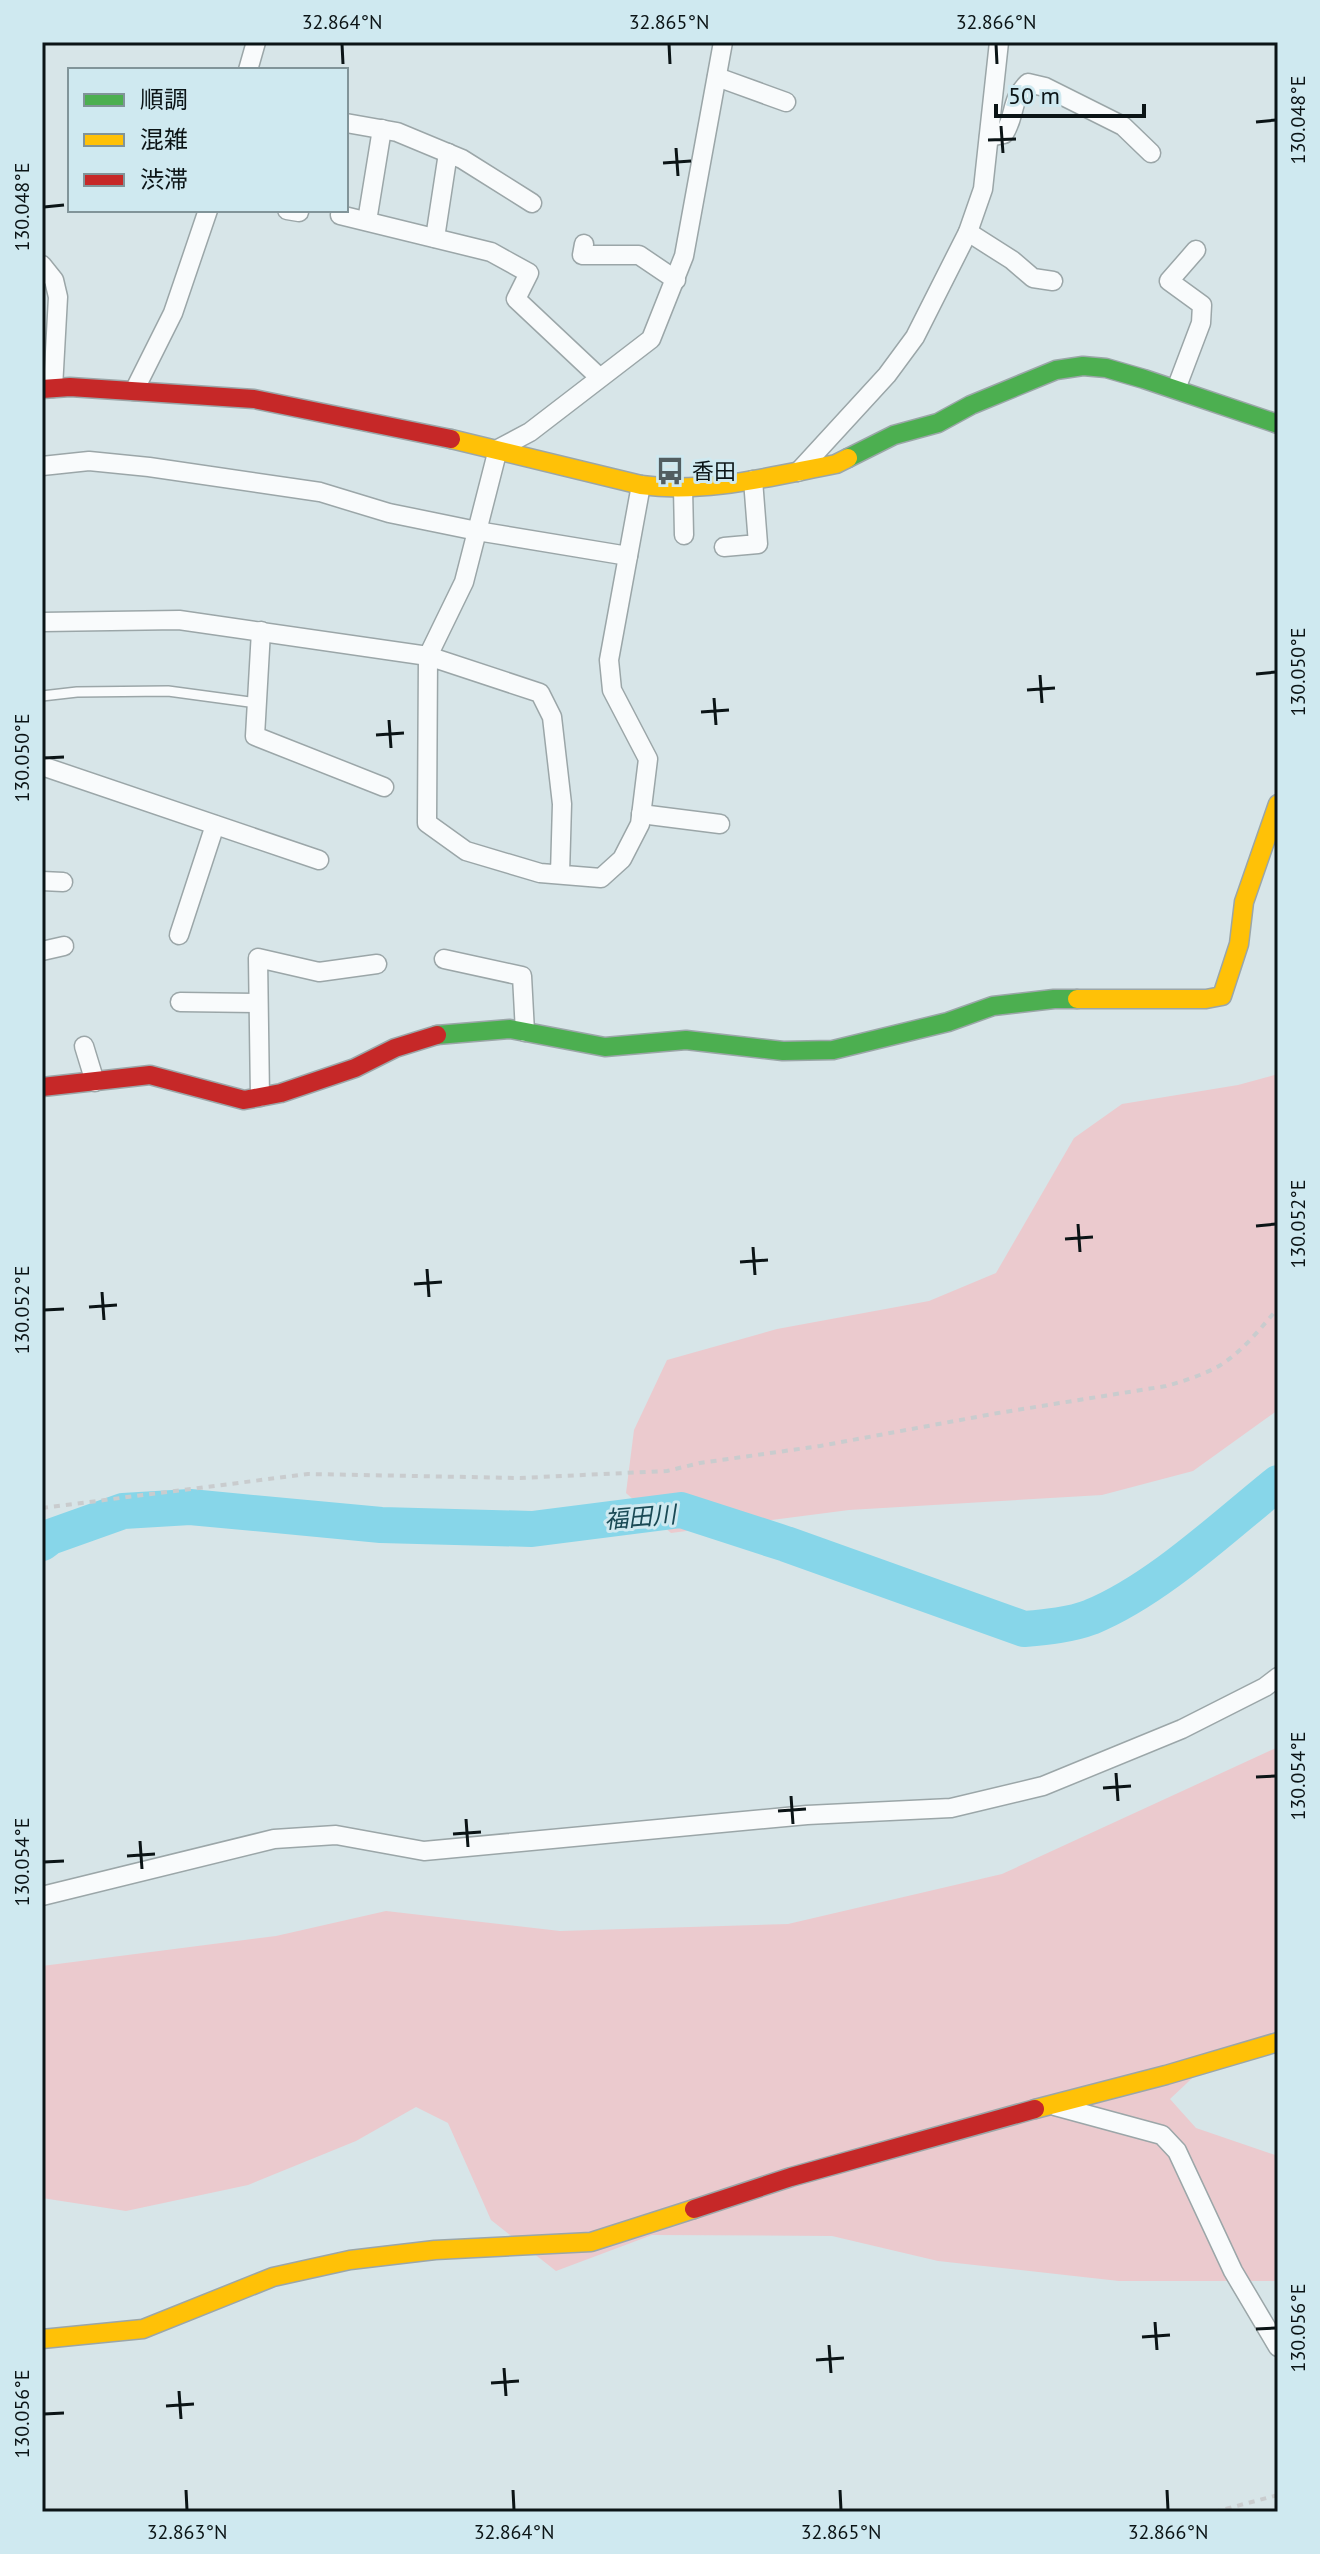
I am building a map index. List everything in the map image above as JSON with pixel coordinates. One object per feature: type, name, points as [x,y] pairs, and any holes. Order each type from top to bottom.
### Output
[{"type":"street","points":[[249,68],[256,42]]},
{"type":"street","points":[[641,485],[609,660],[612,690],[648,759],[640,824],[622,859],[601,878],[540,873],[466,851],[427,823],[428,656],[464,582],[498,449],[530,432],[651,339],[684,256],[723,42]]},
{"type":"street","points":[[798,472],[887,375],[915,337],[968,232],[983,189],[999,42]]},
{"type":"street","points":[[717,77],[786,102]]},
{"type":"street","points":[[989,137],[1004,134],[1011,124],[1016,95],[1028,83],[1045,87],[1123,126],[1151,153]]},
{"type":"street","points":[[348,123],[397,132],[462,159],[532,203]]},
{"type":"street","points":[[367,221],[382,129]]},
{"type":"street","points":[[435,238],[448,153]]},
{"type":"street","points":[[134,391],[173,313],[207,212]]},
{"type":"street","points":[[340,215],[491,252],[529,273],[516,299],[599,377]]},
{"type":"street","points":[[968,232],[1012,260],[1033,278],[1053,281]]},
{"type":"street","points":[[584,244],[582,255],[639,255],[676,280]]},
{"type":"street","points":[[1176,389],[1201,323],[1202,305],[1169,281],[1196,250]]},
{"type":"street","points":[[42,265],[54,280],[58,297],[48,388],[254,399],[498,449],[641,485],[683,488],[731,484],[836,464],[894,435],[938,423],[971,405],[1056,370],[1083,366],[1106,368],[1278,424]]},
{"type":"street","points":[[42,466],[89,461],[320,492],[389,513],[628,556]]},
{"type":"street","points":[[724,547],[758,544],[753,480]]},
{"type":"street","points":[[683,488],[684,535]]},
{"type":"street","points":[[42,622],[179,620],[261,631],[428,656],[540,693],[552,717],[562,804],[560,874]]},
{"type":"street","points":[[261,631],[255,736],[384,787]]},
{"type":"street","points":[[42,766],[319,860]]},
{"type":"street","points":[[42,1087],[150,1075],[244,1100],[281,1093],[439,1034],[510,1029],[605,1047],[686,1040],[783,1051],[833,1050],[948,1022],[993,1006],[1054,999],[1206,999],[1222,996],[1239,944],[1244,902],[1278,804]]},
{"type":"street","points":[[641,814],[720,824]]},
{"type":"street","points":[[179,935],[215,825]]},
{"type":"street","points":[[42,881],[63,882]]},
{"type":"street","points":[[42,951],[64,946]]},
{"type":"street","points":[[260,1097],[258,958],[319,972],[377,964]]},
{"type":"street","points":[[444,959],[522,976],[525,1032]]},
{"type":"street","points":[[180,1002],[257,1003]]},
{"type":"street","points":[[84,1046],[95,1082]]},
{"type":"street","points":[[42,1896],[274,1839],[336,1835],[424,1851],[807,1815],[951,1808],[1043,1786],[1182,1729],[1265,1687],[1278,1677]]},
{"type":"street","points":[[42,2339],[143,2329],[273,2277],[350,2260],[435,2250],[591,2242],[922,2139],[1278,2042]]},
{"type":"street","points":[[1053,2105],[1162,2135],[1177,2151],[1233,2271],[1278,2347]]},
{"type":"lane","points":[[42,696],[77,692],[168,691],[257,703]]},
{"type":"path","points":[[42,1508],[308,1474],[520,1478],[667,1471],[1166,1386],[1220,1365],[1257,1333],[1278,1308]]},
{"type":"path","points":[[1214,2512],[1278,2495]]},
{"type":"shaded area","points":[[1278,1074],[1278,1410],[1193,1471],[1102,1495],[849,1510],[671,1533],[626,1493],[634,1430],[667,1360],[777,1329],[929,1301],[996,1273],[1074,1138],[1122,1104],[1238,1085]]},
{"type":"shaded area","points":[[1278,1747],[1278,2038],[1205,2066],[1170,2099],[1196,2128],[1278,2156],[1278,2281],[1119,2281],[938,2261],[832,2236],[652,2235],[556,2271],[491,2220],[448,2123],[416,2107],[356,2141],[248,2185],[126,2211],[42,2198],[42,1966],[276,1936],[386,1911],[560,1931],[788,1924],[1002,1874]]},
{"type":"waterway","name":"福田川","points":[[42,1543],[50,1537],[123,1511],[190,1507],[381,1525],[532,1529],[681,1510],[1024,1629],[1075,1622],[1116,1605],[1189,1556],[1278,1483]]},
{"type":"traffic: fast","points":[[848,458],[894,435],[938,423],[971,405],[1056,370],[1083,366],[1106,368],[1144,379],[1278,424]]},
{"type":"traffic: fast","points":[[437,1035],[510,1029],[605,1047],[686,1040],[783,1051],[833,1050],[948,1022],[993,1006],[1077,999]]},
{"type":"traffic: slow","points":[[451,439],[641,485],[665,487],[739,482],[836,464],[848,458]]},
{"type":"traffic: slow","points":[[1077,999],[1206,999],[1222,996],[1239,944],[1244,902],[1278,804]]},
{"type":"traffic: slow","points":[[1035,2109],[1278,2042]]},
{"type":"traffic: slow","points":[[42,2339],[143,2329],[273,2277],[350,2260],[435,2250],[591,2242],[694,2209]]},
{"type":"traffic: jam","points":[[42,389],[70,387],[254,399],[451,439]]},
{"type":"traffic: jam","points":[[42,1087],[150,1075],[244,1100],[281,1093],[355,1068],[395,1048],[437,1035]]},
{"type":"traffic: jam","points":[[694,2209],[791,2177],[1035,2109]]},
{"type":"place","name":"香田","points":[[670,471]]}]
